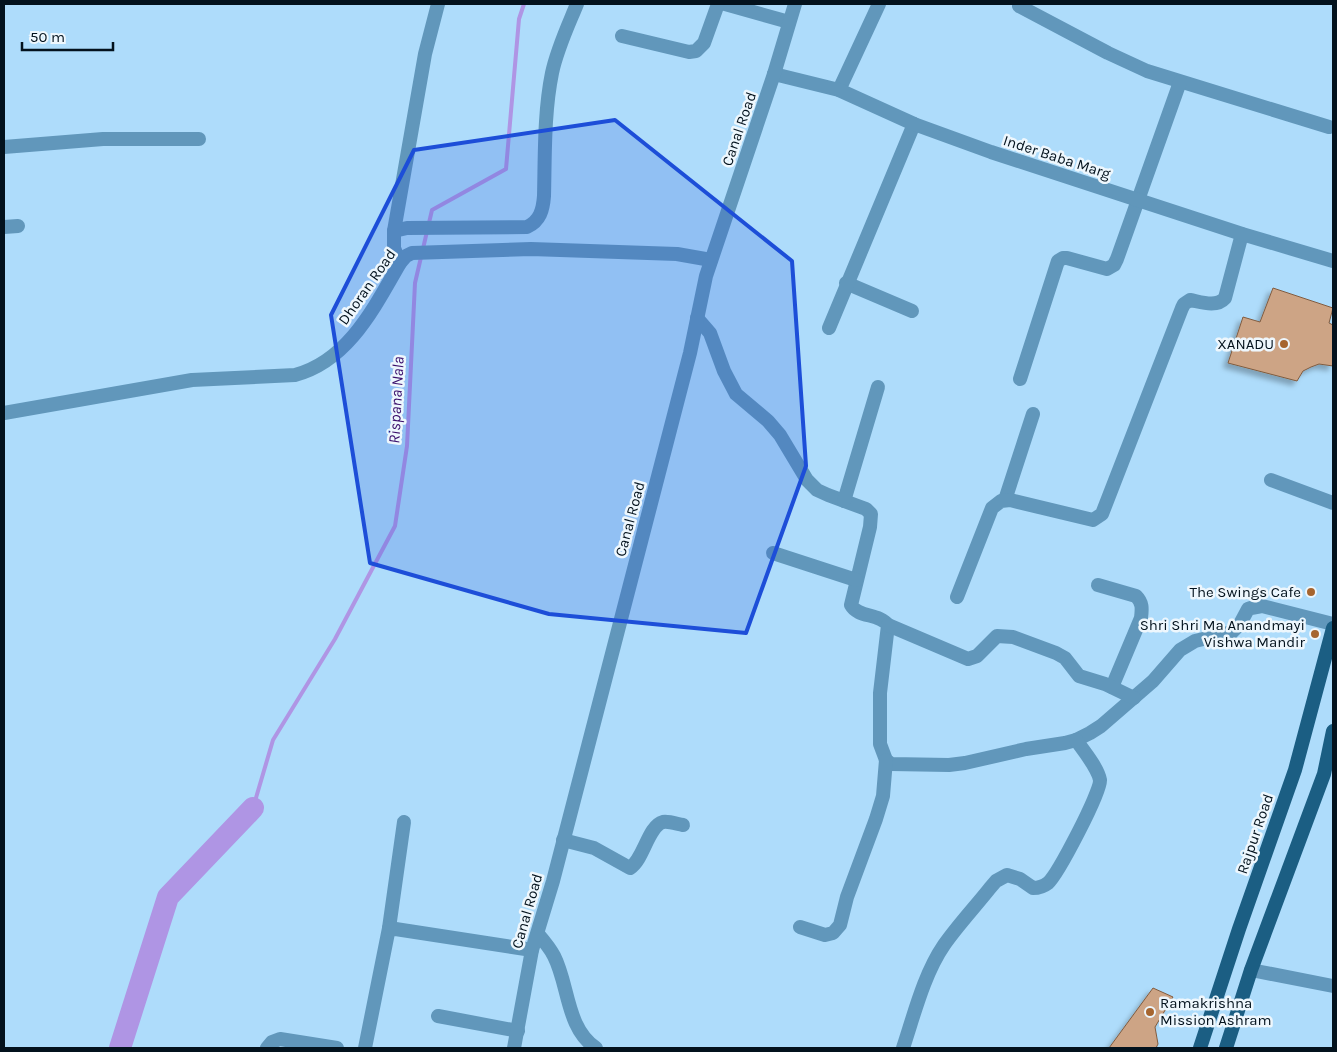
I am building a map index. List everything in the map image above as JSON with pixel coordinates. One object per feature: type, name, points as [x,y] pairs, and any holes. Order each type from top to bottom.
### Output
[{"type":"main road","name":"Rajpur Road","points":[[1200,1048],[1239,929],[1295,770],[1333,626]]},
{"type":"main road","points":[[1226,1048],[1251,970],[1328,775],[1333,731]]},
{"type":"street","points":[[400,263],[394,248],[400,229],[425,54],[438,4]]},
{"type":"street","points":[[400,229],[527,227],[536,222],[543,205],[550,86],[560,45],[577,4]]},
{"type":"street","points":[[622,36],[689,52],[696,51],[704,43],[718,4]]},
{"type":"street","points":[[725,4],[789,22]]},
{"type":"street","name":"Canal Road","points":[[514,1048],[532,950],[563,840],[687,362],[706,276],[774,74],[795,4]]},
{"type":"street","points":[[839,90],[879,4]]},
{"type":"street","points":[[1016,5],[1127,62],[1180,82],[1329,127]]},
{"type":"street","name":"Inder Baba Marg","points":[[774,74],[839,90],[914,124],[1139,201],[1333,261]]},
{"type":"street","points":[[1020,379],[1058,262],[1063,258],[1067,258],[1107,269],[1118,259],[1180,82]]},
{"type":"street","points":[[829,328],[846,283],[914,124]]},
{"type":"street","points":[[4,147],[103,139],[199,139]]},
{"type":"street","points":[[4,227],[18,226]]},
{"type":"street","points":[[957,597],[992,508],[996,504],[1005,500],[1093,520],[1099,518],[1106,505],[1184,304],[1190,300],[1216,304],[1222,302],[1242,234]]},
{"type":"street","name":"Dhoran Road","points":[[4,413],[192,380],[295,375],[308,372],[322,365],[354,336],[371,313],[400,263],[406,256],[412,253],[531,249],[677,254],[711,260]]},
{"type":"street","points":[[846,283],[912,311]]},
{"type":"street","points":[[697,318],[710,333],[724,371],[736,394],[768,421],[780,435],[807,480],[817,490],[866,509],[871,514],[870,527],[852,600],[852,607],[857,612],[885,621],[888,625],[968,660],[977,656],[998,636],[1008,636],[1056,653],[1065,658],[1080,676],[1112,687],[1134,698]]},
{"type":"street","points":[[844,501],[878,387]]},
{"type":"street","points":[[1005,500],[1033,414]]},
{"type":"street","points":[[1271,480],[1333,503]]},
{"type":"street","points":[[773,553],[856,580]]},
{"type":"street","points":[[1098,585],[1136,596],[1140,600],[1142,607],[1141,618],[1112,687]]},
{"type":"street","points":[[886,760],[896,765],[949,765],[1076,740],[1101,726],[1134,698],[1153,681],[1180,650],[1195,641],[1232,632],[1240,624],[1248,609],[1251,608],[1262,606],[1333,626]]},
{"type":"street","points":[[800,927],[824,935],[837,930],[847,897],[876,819],[882,796],[886,760],[880,744],[880,693],[888,625]]},
{"type":"street","points":[[903,1048],[924,986],[944,945],[996,881],[1007,875],[1020,879],[1033,888],[1043,886],[1061,865],[1095,798],[1100,784],[1099,777],[1093,766],[1076,740]]},
{"type":"street","points":[[365,1048],[389,928],[404,822]]},
{"type":"street","points":[[563,840],[594,848],[630,868],[637,862],[657,826],[666,822],[683,824]]},
{"type":"street","points":[[389,928],[532,950]]},
{"type":"street","points":[[538,934],[554,956],[577,1025],[585,1038],[596,1048]]},
{"type":"street","points":[[1251,970],[1333,986]]},
{"type":"street","points":[[438,1016],[518,1031]]},
{"type":"street","points":[[267,1048],[272,1042],[280,1039],[337,1048]]},
{"type":"highlighted area","points":[[615,120],[792,261],[806,466],[746,633],[549,614],[370,563],[331,315],[414,150]]},
{"type":"building","name":"XANADU","points":[[1273,288],[1333,308],[1329,323],[1333,325],[1333,366],[1319,364],[1311,367],[1303,371],[1297,381],[1228,363],[1243,317],[1260,322]]},
{"type":"building","name":"Ramakrishna Mission Ashram","points":[[1153,988],[1173,997],[1155,1027],[1158,1044],[1156,1048],[1109,1048]]},
{"type":"waterway","name":"Rispana Nala","points":[[253,808],[273,740],[335,639],[395,526],[407,446],[415,283],[432,210],[506,169],[519,19],[524,4]]},
{"type":"waterway","points":[[120,1048],[168,897],[253,808]]},
{"type":"place","name":"XANADU","points":[[1284,344]]},
{"type":"place","name":"The Swings Cafe","points":[[1311,592]]},
{"type":"place","name":"Shri Shri Ma Anandmayi Vishwa Mandir","points":[[1315,634]]},
{"type":"place","name":"Ramakrishna Mission Ashram","points":[[1150,1012]]}]
